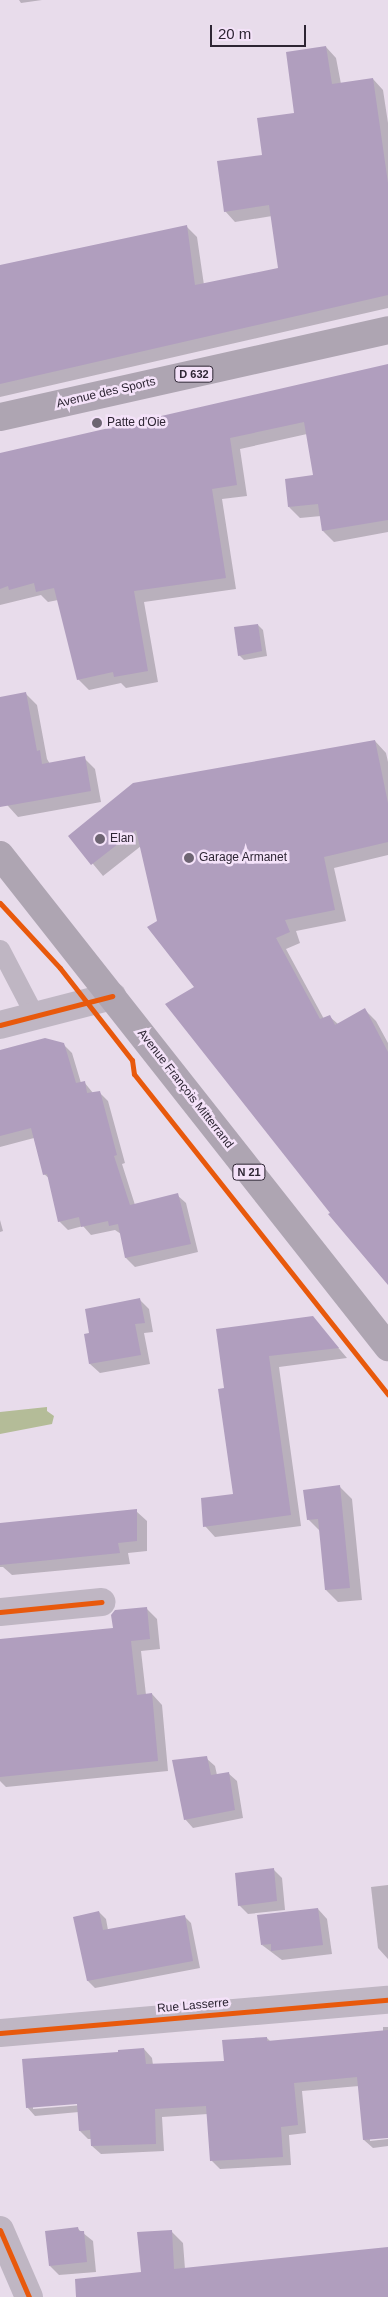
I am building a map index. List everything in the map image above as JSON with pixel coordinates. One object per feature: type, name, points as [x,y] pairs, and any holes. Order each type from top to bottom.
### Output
[{"type":"main road","name":"Avenue des Sports","points":[[0,417],[388,330]]},
{"type":"main road","name":"Avenue François Mitterrand","points":[[0,855],[388,1348]]},
{"type":"street","points":[[0,1025],[112,996]]},
{"type":"street","points":[[0,1612],[102,1602]]},
{"type":"street","name":"Rue Lasserre","points":[[0,2033],[388,2000]]},
{"type":"street","points":[[0,2230],[29,2297]]},
{"type":"lane","points":[[0,949],[35,1016]]},
{"type":"shaded area","points":[[47,1407],[47,1411],[54,1416],[52,1424],[0,1434],[0,1412]]},
{"type":"building","points":[[326,46],[332,84],[373,78],[388,183],[388,295],[0,384],[0,265],[187,225],[195,285],[278,268],[269,205],[224,212],[217,161],[262,155],[257,118],[294,113],[286,52]]},
{"type":"building","points":[[388,364],[388,520],[322,531],[318,504],[288,507],[285,479],[313,475],[304,422],[230,438],[237,485],[212,489],[226,578],[134,591],[148,671],[114,677],[113,672],[77,680],[54,588],[36,592],[34,583],[9,590],[8,586],[0,589],[0,453]]},
{"type":"building","points":[[258,624],[262,651],[238,656],[234,627]]},
{"type":"building","points":[[26,692],[37,751],[40,750],[42,764],[85,756],[91,791],[0,807],[0,697]]},
{"type":"building","points":[[375,740],[388,803],[388,842],[324,857],[335,910],[285,920],[290,932],[276,938],[320,1019],[330,1015],[335,1025],[365,1008],[388,1052],[388,1285],[328,1214],[330,1213],[165,1004],[194,987],[147,927],[157,921],[136,830],[91,865],[68,836],[133,783]]},
{"type":"building","points":[[45,1038],[64,1043],[76,1083],[85,1081],[87,1093],[100,1091],[117,1155],[114,1156],[130,1205],[178,1193],[191,1244],[125,1258],[118,1224],[109,1226],[108,1221],[81,1227],[79,1217],[58,1222],[47,1174],[43,1175],[31,1128],[0,1136],[0,1050]]},
{"type":"building","points":[[140,1298],[145,1323],[135,1324],[141,1355],[89,1364],[84,1334],[89,1333],[85,1309]]},
{"type":"building","points":[[313,1316],[339,1348],[269,1356],[291,1515],[203,1527],[201,1498],[233,1494],[218,1389],[224,1388],[216,1329]]},
{"type":"building","points":[[340,1485],[350,1588],[325,1590],[318,1519],[307,1520],[303,1490]]},
{"type":"building","points":[[137,1509],[137,1541],[118,1543],[120,1553],[0,1565],[0,1523]]},
{"type":"building","points":[[147,1607],[150,1639],[131,1641],[137,1695],[152,1693],[158,1761],[0,1777],[0,1639],[113,1628],[111,1615],[115,1610]]},
{"type":"building","points":[[207,1756],[211,1775],[229,1772],[235,1810],[184,1820],[172,1760]]},
{"type":"building","points":[[274,1868],[277,1901],[238,1906],[235,1873]]},
{"type":"building","points":[[318,1908],[323,1945],[271,1951],[271,1944],[261,1945],[257,1915]]},
{"type":"building","points":[[99,1911],[103,1930],[185,1915],[193,1961],[87,1981],[73,1917]]},
{"type":"building","points":[[388,2030],[388,2138],[363,2140],[357,2077],[294,2083],[298,2125],[281,2127],[283,2157],[210,2161],[206,2106],[155,2109],[156,2144],[91,2146],[90,2130],[79,2131],[77,2104],[26,2108],[22,2059],[118,2052],[118,2050],[144,2048],[146,2064],[224,2061],[222,2040],[267,2037],[267,2041]]},
{"type":"building","points":[[78,2227],[79,2231],[84,2231],[87,2262],[49,2266],[45,2231]]},
{"type":"building","points":[[172,2230],[174,2269],[388,2247],[388,2297],[76,2297],[75,2279],[141,2272],[137,2232]]},
{"type":"cycle path","points":[[0,903],[60,968],[132,1060],[134,1074],[388,1394]]},
{"type":"cycle path","points":[[0,1025],[112,996]]},
{"type":"cycle path","points":[[0,1612],[102,1602]]},
{"type":"cycle path","points":[[0,2033],[388,2000]]},
{"type":"cycle path","points":[[0,2230],[29,2297]]},
{"type":"place","name":"Patte d'Oie","points":[[97,423]]},
{"type":"place","name":"Elan","points":[[100,839]]},
{"type":"place","name":"Garage Armanet","points":[[189,858]]}]
